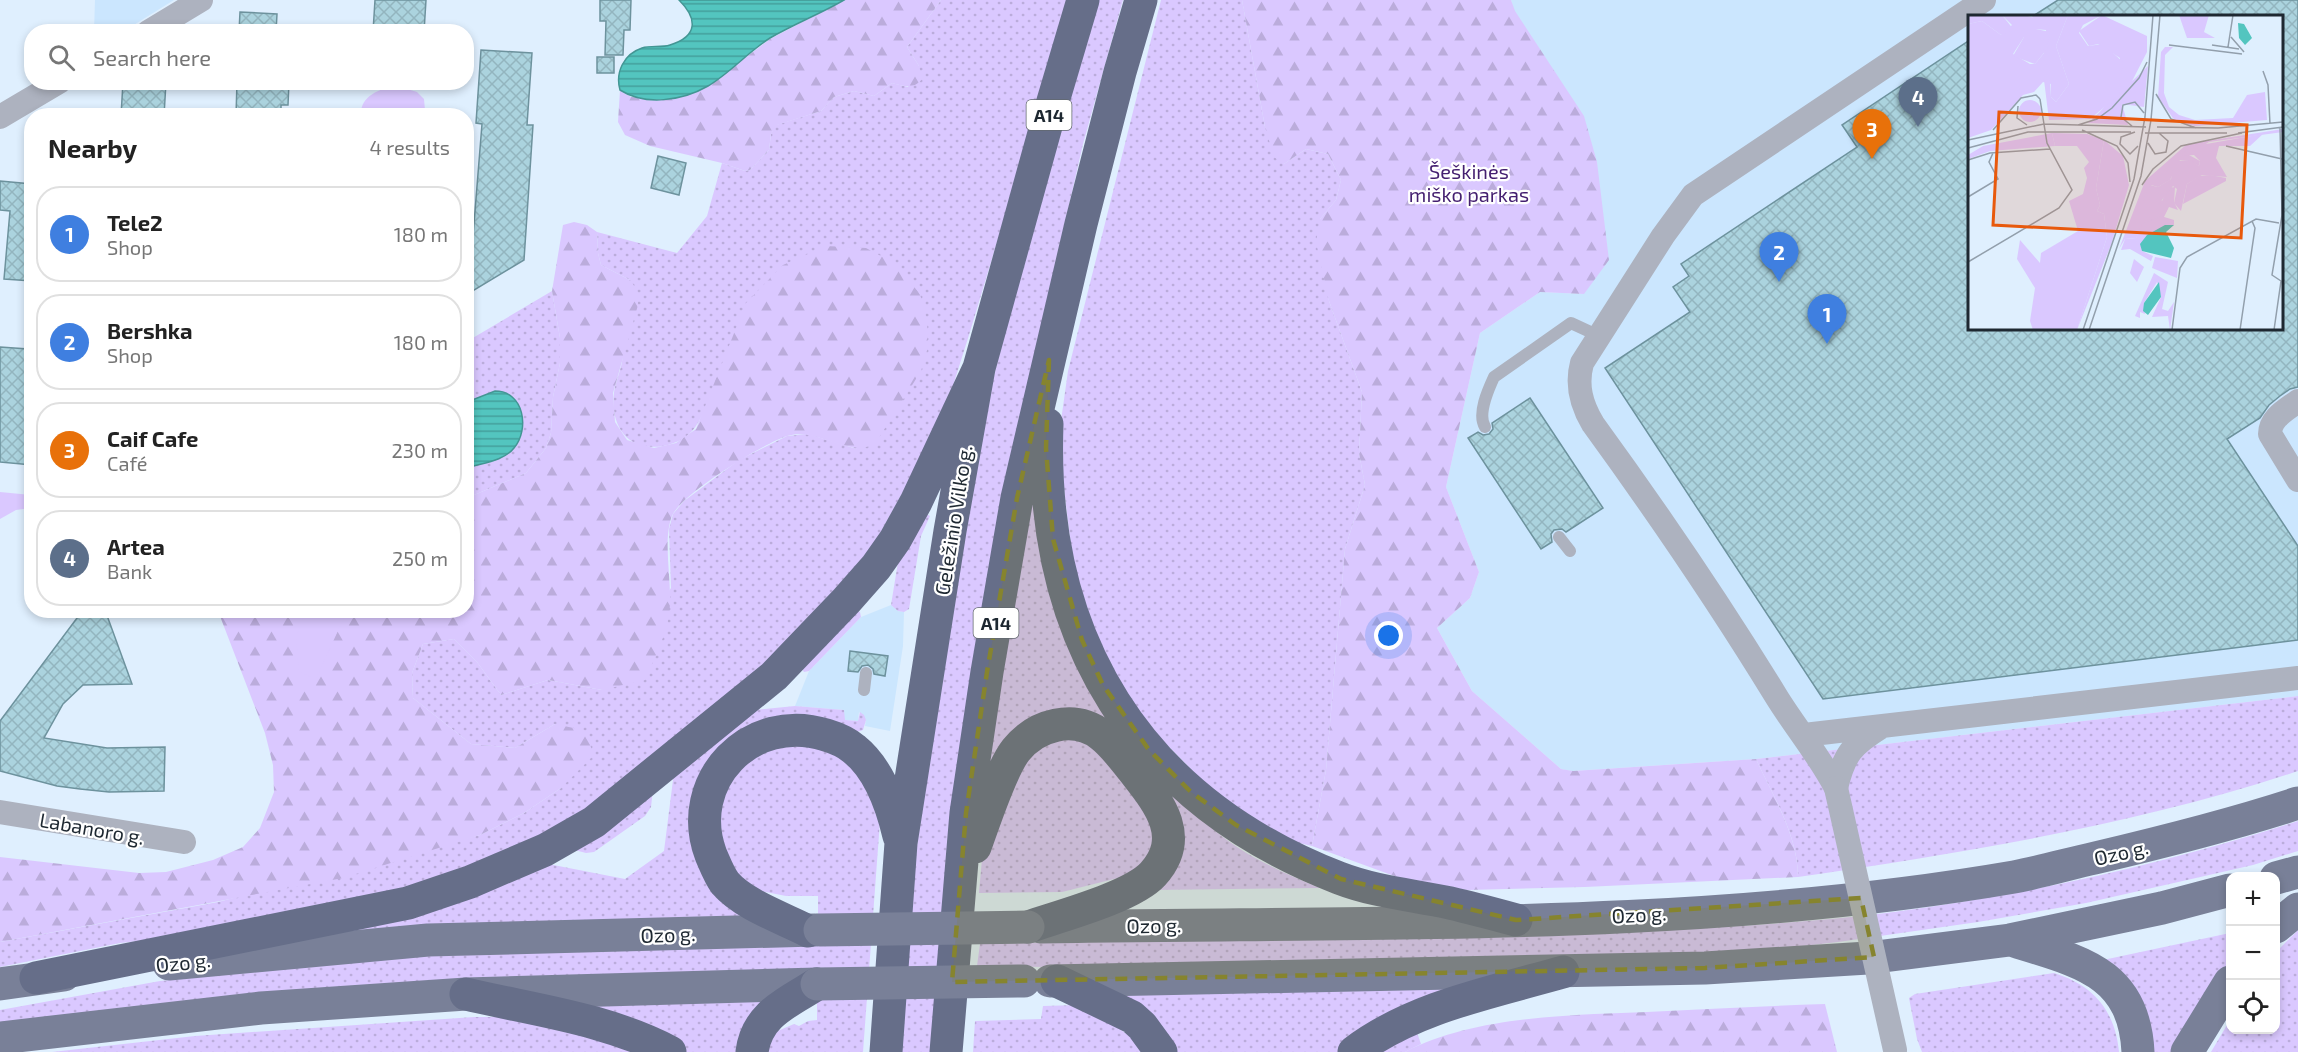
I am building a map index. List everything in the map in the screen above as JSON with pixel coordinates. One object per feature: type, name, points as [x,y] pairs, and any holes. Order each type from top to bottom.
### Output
[{"type":"highway","name":"Geležinio Vilko g.","points":[[885,1050],[901,843],[979,368],[1047,119],[1083,0]]},
{"type":"highway","name":"A14","points":[[946,1052],[966,813],[1017,498],[1117,82],[1141,0]]},
{"type":"highway","points":[[1049,360],[1046,448],[1048,495],[1053,539],[1063,584],[1082,640],[1102,685],[1149,750],[1191,792],[1236,825],[1303,863],[1341,879],[1516,920]]},
{"type":"highway","points":[[36,978],[408,903],[470,882],[545,850],[594,822],[774,676],[876,567],[895,540],[915,502],[979,368]]},
{"type":"highway","points":[[960,888],[985,819],[1014,752],[1029,737],[1048,726],[1067,724],[1094,731],[1119,753],[1164,811],[1167,849],[1153,874],[1139,885],[1124,893],[1028,927]]},
{"type":"highway","points":[[814,930],[749,902],[726,884],[715,866],[707,843],[703,818],[708,794],[727,760],[746,745],[768,733],[793,729],[815,732],[837,739],[852,747],[863,757],[883,788],[894,814],[901,843]]},
{"type":"highway","points":[[1354,1052],[1390,1029],[1418,1015],[1563,972]]},
{"type":"highway","points":[[1057,981],[1132,1017],[1142,1026],[1161,1052]]},
{"type":"highway","points":[[752,1052],[754,1037],[763,1022],[775,1010],[817,984]]},
{"type":"highway","points":[[466,994],[615,1029],[640,1037],[670,1052]]},
{"type":"main road","name":"Ozo g.","points":[[0,984],[238,956],[428,940],[814,930],[1516,920],[1731,909],[1884,896],[2016,877],[2228,825],[2298,803]]},
{"type":"main road","points":[[2280,877],[2298,872]]},
{"type":"main road","points":[[0,1038],[261,1008],[466,994],[817,984],[1563,972],[1705,968],[1868,958],[2010,940],[2162,908],[2226,891]]},
{"type":"main road","points":[[2277,926],[2298,909]]},
{"type":"main road","points":[[2010,940],[2071,959],[2096,971],[2115,986],[2127,1003],[2134,1019],[2138,1052]]},
{"type":"main road","points":[[2187,1052],[2226,989]]},
{"type":"street","points":[[161,24],[201,0]]},
{"type":"street","points":[[1895,1051],[1836,788],[1804,735],[1584,408],[1578,377],[1582,363],[1599,336],[1693,195],[1984,0]]},
{"type":"street","points":[[0,117],[46,90]]},
{"type":"street","points":[[2298,401],[2276,417],[2270,426],[2270,434],[2298,480]]},
{"type":"street","points":[[1804,735],[2298,678]]},
{"type":"street","points":[[1836,788],[1853,746],[1883,726]]},
{"type":"street","name":"Labanoro g.","points":[[0,812],[184,842]]},
{"type":"lane","points":[[1485,427],[1482,423],[1483,414],[1488,389],[1494,377],[1571,323],[1599,336]]},
{"type":"lane","points":[[1559,537],[1570,551]]},
{"type":"lane","points":[[864,690],[866,673]]},
{"type":"highlighted area","points":[[1049,360],[1046,448],[1053,539],[1082,640],[1103,685],[1149,750],[1191,792],[1236,825],[1341,879],[1516,920],[1861,898],[1874,957],[1705,968],[952,982],[966,813],[987,672],[1017,498]]},
{"type":"shaded area","points":[[95,0],[174,0],[135,24],[94,24]]},
{"type":"shaded area","points":[[679,0],[844,0],[770,38],[716,81],[698,91],[675,98],[652,100],[620,90],[620,70],[630,55],[645,47],[670,45],[686,37],[690,32],[692,20]]},
{"type":"shaded area","points":[[1511,0],[2298,0],[2298,696],[1756,759],[1572,771],[1561,769],[1472,691],[1437,628],[1470,598],[1479,572],[1446,487],[1480,333],[1540,292],[1584,294]]},
{"type":"shaded area","points":[[495,391],[505,393],[518,404],[523,422],[519,440],[510,452],[505,456],[474,466],[474,399]]},
{"type":"shaded area","points":[[891,605],[898,611],[904,612],[903,646],[890,731],[865,726],[866,720],[859,712],[858,721],[844,720],[844,710],[795,706],[809,671],[861,617]]},
{"type":"green space","points":[[844,0],[941,0],[907,47],[919,66],[922,79],[919,82],[908,86],[892,83],[874,96],[854,91],[834,97],[821,111],[777,125],[771,134],[769,150],[750,170],[745,171],[722,163],[650,146],[625,135],[618,122],[620,90],[631,97],[679,97],[708,86],[770,39]]},
{"type":"green space","points":[[941,0],[1070,0],[969,335],[950,395],[931,441],[871,550],[798,635],[583,818],[465,878],[240,930],[120,943],[0,967],[0,942],[218,902],[480,835],[524,813],[561,788],[555,724],[515,748],[471,744],[413,698],[412,673],[423,644],[454,639],[477,662],[501,695],[548,680],[602,690],[671,588],[669,529],[673,514],[684,501],[739,460],[787,436],[808,434],[857,449],[712,393],[700,420],[682,439],[663,446],[651,447],[631,441],[619,426],[614,405],[623,352],[630,280],[601,265],[597,232],[677,253],[707,216],[722,163],[745,171],[750,170],[769,150],[771,134],[776,125],[821,111],[834,97],[854,91],[874,96],[892,83],[908,87],[919,66],[907,47]]},
{"type":"green space","points":[[1093,0],[1123,0],[1083,144],[1016,438],[933,1052],[899,1052],[910,896],[936,710],[980,431],[1070,75]]},
{"type":"green space","points":[[1161,0],[1242,0],[1265,127],[1284,164],[1306,149],[1328,154],[1341,180],[1336,200],[1320,219],[1329,301],[1362,392],[1359,453],[1365,485],[1345,549],[1326,770],[1312,846],[1269,836],[1241,820],[1125,702],[1077,593],[1058,442],[1068,371]]},
{"type":"green space","name":"Šeškinės miško parkas","points":[[1242,0],[1511,0],[1515,11],[1584,116],[1597,162],[1609,260],[1584,294],[1540,292],[1480,333],[1446,487],[1479,572],[1470,598],[1437,628],[1472,691],[1561,769],[1573,771],[1756,759],[1789,831],[1794,846],[1798,877],[1467,890],[1408,881],[1312,846],[1326,770],[1345,549],[1365,485],[1359,453],[1362,392],[1329,301],[1316,242],[1320,219],[1336,200],[1341,180],[1328,154],[1306,149],[1284,164],[1274,157],[1265,127]]},
{"type":"green space","points":[[410,90],[417,92],[424,99],[425,108],[362,108],[367,98],[377,92]]},
{"type":"green space","points":[[574,222],[587,225],[597,232],[601,265],[630,280],[637,290],[638,305],[613,393],[615,422],[627,440],[654,448],[676,443],[696,429],[746,303],[783,265],[826,246],[866,248],[894,263],[920,294],[927,321],[928,347],[921,371],[875,444],[854,447],[810,435],[787,436],[760,448],[724,471],[678,507],[669,527],[670,608],[668,620],[645,680],[602,690],[548,680],[501,695],[477,662],[454,639],[423,644],[412,673],[413,698],[471,744],[515,748],[555,724],[587,731],[593,756],[561,788],[524,813],[480,835],[343,878],[0,942],[0,857],[139,873],[166,872],[213,860],[243,847],[260,828],[274,792],[273,765],[265,733],[221,618],[474,618],[474,495],[526,473],[546,448],[551,433],[553,397],[560,363],[560,338],[552,291],[563,225]]},
{"type":"green space","points":[[552,291],[560,338],[560,363],[553,397],[551,433],[546,448],[526,473],[474,495],[474,466],[501,456],[515,445],[521,424],[521,409],[495,391],[474,399],[474,337]]},
{"type":"green space","points":[[1033,481],[1118,733],[1067,712],[981,807]]},
{"type":"green space","points":[[0,492],[24,494],[24,509],[16,510],[0,519]]},
{"type":"green space","points":[[925,513],[930,516],[921,536],[909,609],[904,612],[898,611],[891,605],[898,562]]},
{"type":"green space","points":[[856,610],[860,612],[861,617],[809,671],[804,672],[802,669]]},
{"type":"green space","points":[[303,618],[344,618],[316,679],[299,672],[296,637]]},
{"type":"green space","points":[[2298,696],[2298,771],[2237,790],[2113,822],[1988,847],[1798,877],[1797,861],[1789,831],[1756,759]]},
{"type":"green space","points":[[795,706],[844,710],[845,720],[858,721],[860,712],[866,720],[863,730],[857,732],[836,724],[703,775],[745,918],[277,938],[538,862],[625,879],[664,851],[674,772],[754,710]]},
{"type":"green space","points":[[1090,739],[1155,820],[1150,863],[1118,878],[1062,892],[979,893],[983,848],[988,830],[1039,740]]},
{"type":"green space","points":[[812,742],[864,772],[880,821],[863,1052],[764,1052],[773,1033],[794,1024],[799,1026],[808,1021],[817,1020],[817,972],[0,1026],[0,1010],[160,981],[397,957],[818,944],[818,896],[786,896],[756,890],[739,881],[714,827],[727,778],[769,745]]},
{"type":"green space","points":[[1159,781],[1207,824],[1237,847],[1267,864],[1320,888],[1151,890]]},
{"type":"green space","points":[[653,789],[651,807],[645,816],[594,852],[586,853],[563,847]]},
{"type":"green space","points":[[2298,821],[2298,851],[2253,865],[2086,903],[1978,922],[1777,949],[1681,955],[1111,968],[977,966],[980,944],[1624,931],[1840,918],[1945,905],[2098,876],[2149,864]]},
{"type":"green space","points":[[2298,930],[2298,1052],[2211,1052],[2226,1027],[2226,1034],[2280,1034],[2280,948]]},
{"type":"green space","points":[[2226,934],[2226,969],[2175,1052],[2151,1052],[2103,960]]},
{"type":"green space","points":[[2054,973],[2080,984],[2100,1001],[2113,1024],[2119,1052],[1922,1052],[1917,1039],[1909,998],[1915,994]]},
{"type":"green space","points":[[1466,987],[1340,1052],[1175,1052],[1099,994]]},
{"type":"green space","points":[[775,999],[741,1052],[685,1052],[549,1003]]},
{"type":"green space","points":[[1825,1004],[1837,1052],[1405,1052],[1461,1031],[1492,1024],[1555,1016]]},
{"type":"green space","points":[[1043,1006],[1089,1007],[1152,1052],[973,1052],[975,1021],[1041,1019]]},
{"type":"green space","points":[[474,1017],[506,1017],[656,1052],[52,1052],[195,1036]]},
{"type":"green space","points":[[1414,1024],[1421,1044],[1405,1052],[1369,1052]]},
{"type":"building","points":[[375,0],[426,0],[424,24],[374,24]]},
{"type":"building","points":[[600,0],[631,0],[630,30],[624,30],[623,55],[605,55],[606,21],[600,21]]},
{"type":"building","points":[[2058,0],[2298,0],[2298,387],[2280,396],[2269,405],[2260,418],[2227,439],[2298,546],[2298,640],[1823,699],[1605,368],[1690,312],[1673,287],[1689,276],[1681,264],[1857,147],[1842,125],[1968,41],[1968,330],[2283,330],[2283,15],[2035,15]]},
{"type":"building","points":[[240,12],[277,14],[276,24],[239,24]]},
{"type":"building","points":[[481,50],[532,53],[527,125],[533,125],[524,260],[474,290],[474,224],[482,124],[476,123]]},
{"type":"building","points":[[597,57],[614,57],[614,73],[597,73]]},
{"type":"building","points":[[123,90],[166,90],[164,108],[121,108]]},
{"type":"building","points":[[237,90],[289,90],[288,105],[281,105],[281,108],[236,108]]},
{"type":"building","points":[[658,156],[686,163],[679,195],[651,188]]},
{"type":"building","points":[[0,181],[24,183],[24,280],[4,279],[10,211],[0,210]]},
{"type":"building","points":[[0,347],[24,349],[24,464],[0,462]]},
{"type":"building","points":[[1530,398],[1603,508],[1566,532],[1562,529],[1554,530],[1551,534],[1552,542],[1541,549],[1468,438],[1478,432],[1483,435],[1489,434],[1493,429],[1492,423]]},
{"type":"building","points":[[77,618],[108,618],[132,684],[83,685],[63,704],[44,738],[107,748],[165,747],[164,791],[109,792],[80,789],[57,786],[0,771],[0,721]]},
{"type":"building","points":[[850,651],[888,656],[885,676],[874,674],[873,669],[868,665],[862,666],[858,672],[848,671]]},
{"type":"place","name":"Artea","points":[[1918,127]]},
{"type":"place","name":"Caif Cafe","points":[[1872,159]]},
{"type":"place","name":"Bershka","points":[[1779,282]]},
{"type":"place","name":"Tele2","points":[[1827,344]]}]
